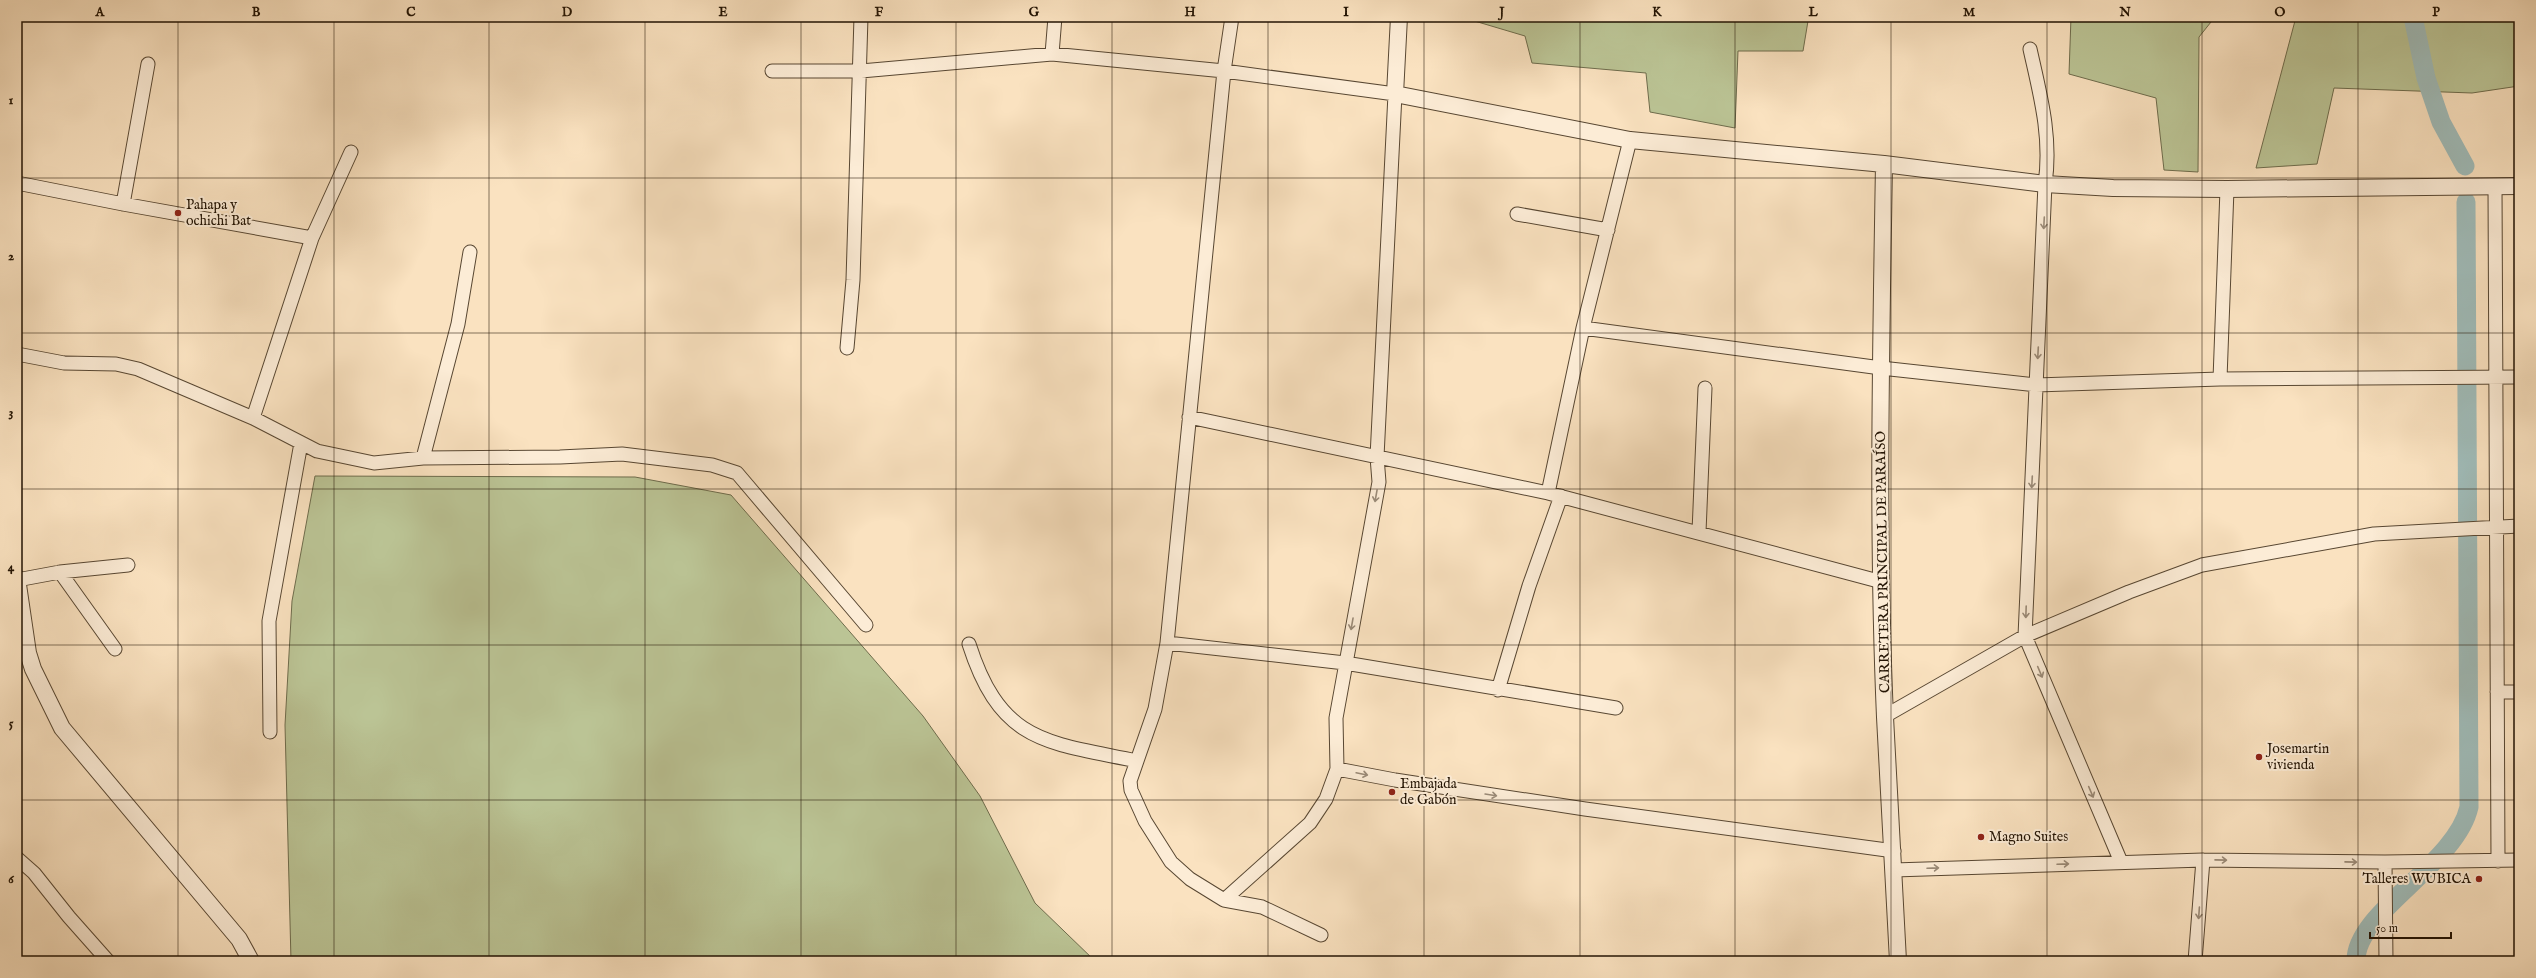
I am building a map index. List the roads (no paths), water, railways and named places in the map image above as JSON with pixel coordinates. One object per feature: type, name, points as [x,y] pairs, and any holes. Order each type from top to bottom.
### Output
[{"type":"street","points":[[847,348],[853,280],[861,71],[861,17]]},
{"type":"street","points":[[1052,54],[1055,17]]},
{"type":"street","points":[[1232,17],[1224,71],[1167,643],[1155,709],[1130,781],[1131,790],[1145,821],[1171,862],[1190,879],[1224,900],[1262,907],[1321,935]]},
{"type":"street","points":[[1224,900],[1310,823],[1326,798],[1337,769],[1336,718],[1379,482],[1377,457],[1400,17]]},
{"type":"street","points":[[2030,49],[2047,128],[2048,162],[2045,184],[2025,636],[2121,862]]},
{"type":"street","points":[[772,71],[861,71],[1052,54],[1224,71],[1395,94],[1630,140],[1884,164],[2045,184],[2113,188],[2227,189],[2519,186]]},
{"type":"street","points":[[123,204],[148,64]]},
{"type":"street","points":[[1548,493],[1583,328],[1630,140]]},
{"type":"street","points":[[253,418],[312,238],[352,152]]},
{"type":"street","name":"CARRETERA PRINCIPAL DE PARAÍSO","points":[[1884,164],[1881,368],[1882,582],[1885,716],[1894,851],[1898,961]]},
{"type":"street","points":[[17,183],[123,204],[312,238]]},
{"type":"street","points":[[2495,187],[2498,861]]},
{"type":"street","points":[[2220,378],[2227,189]]},
{"type":"street","points":[[1517,214],[1608,230]]},
{"type":"street","points":[[423,458],[458,324],[470,252]]},
{"type":"street","points":[[1583,328],[1881,368],[2036,385],[2220,378],[2519,377]]},
{"type":"street","points":[[17,354],[64,363],[110,363],[138,369],[253,418],[317,452],[374,463],[423,458],[560,457],[622,454],[712,465],[737,473],[866,625]]},
{"type":"street","points":[[1698,532],[1704,388]]},
{"type":"street","points":[[1189,417],[1561,496],[1882,582]]},
{"type":"street","points":[[270,732],[270,621],[301,443]]},
{"type":"street","points":[[1498,690],[1529,586],[1561,496]]},
{"type":"street","points":[[1885,716],[2025,636],[2129,592],[2202,565],[2374,534],[2475,527],[2519,526]]},
{"type":"street","points":[[128,565],[60,572],[17,579],[30,659],[62,728],[240,939],[251,961]]},
{"type":"street","points":[[60,572],[115,649]]},
{"type":"street","points":[[1167,643],[1345,664],[1616,708]]},
{"type":"street","points":[[968,644],[977,670],[987,687],[1006,715],[1020,728],[1050,742],[1137,761]]},
{"type":"street","points":[[2497,692],[2519,692]]},
{"type":"street","points":[[1337,769],[1395,780],[1585,809],[1894,851]]},
{"type":"street","points":[[17,858],[34,873],[69,917],[108,961]]},
{"type":"street","points":[[2196,961],[2203,860]]},
{"type":"street","points":[[1894,870],[2203,860],[2385,862],[2519,860]]},
{"type":"street","points":[[2385,862],[2386,961]]},
{"type":"waterway","points":[[2413,17],[2426,78],[2441,122],[2465,166]]},
{"type":"waterway","points":[[2356,961],[2360,943],[2371,924],[2446,849],[2460,828],[2469,807],[2466,202]]},
{"type":"place","name":"Pahapa y ochichi Bat","points":[[178,213]]},
{"type":"place","name":"Josemartin vivienda","points":[[2259,757]]},
{"type":"place","name":"Embajada de Gabón","points":[[1392,792]]},
{"type":"place","name":"Magno Suites","points":[[1981,837]]},
{"type":"place","name":"Talleres WUBICA","points":[[2479,879]]}]
